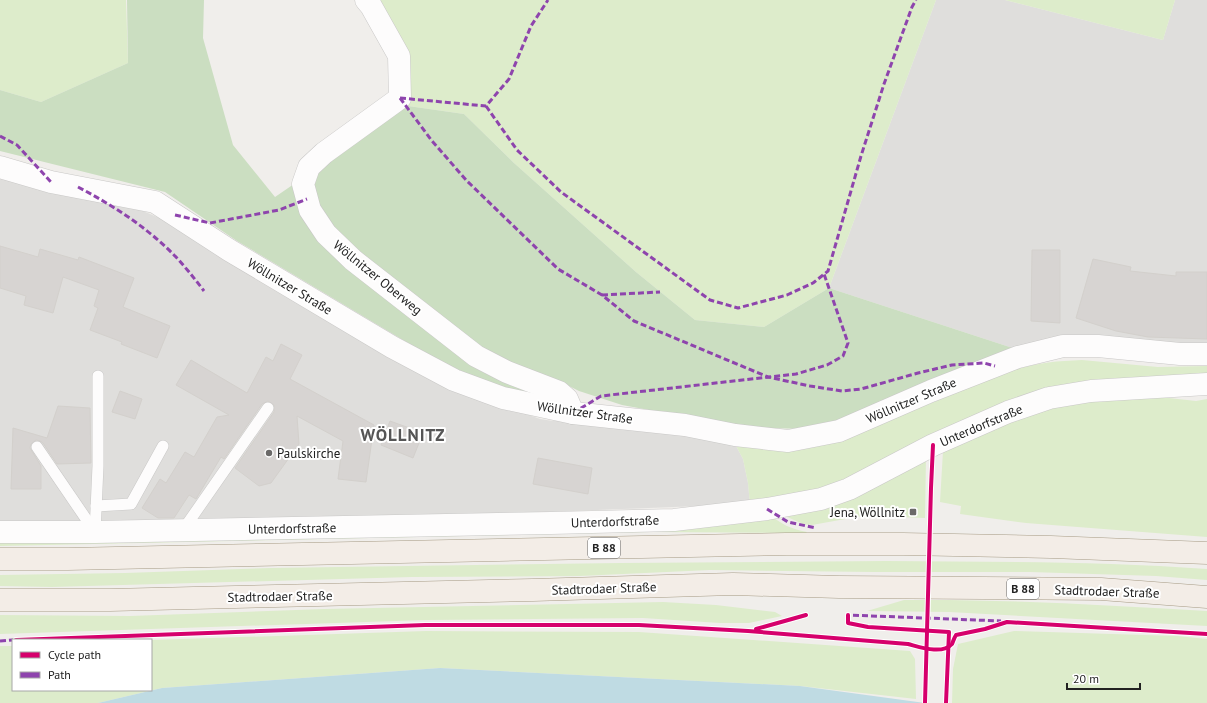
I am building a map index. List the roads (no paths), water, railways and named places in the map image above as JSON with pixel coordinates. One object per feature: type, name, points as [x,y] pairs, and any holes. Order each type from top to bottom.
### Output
[{"type":"main road","name":"B 88","points":[[0,559],[68,559],[786,544],[1051,546],[1207,553]]},
{"type":"main road","name":"Stadtrodaer Straße","points":[[0,600],[110,600],[733,584],[839,588],[1101,589],[1207,597]]},
{"type":"street","name":"Wöllnitzer Oberweg","points":[[366,0],[371,6],[398,56],[400,98],[324,153],[309,167],[303,184],[310,210],[326,234],[353,260],[476,356],[506,372],[559,392],[567,399],[573,413]]},
{"type":"street","name":"Wöllnitzer Straße","points":[[0,168],[51,182],[155,202],[229,250],[392,347],[454,380],[503,398],[573,413],[685,425],[735,435],[788,441],[839,431],[931,391],[1018,357],[1063,346],[1098,346],[1180,354],[1207,354]]},
{"type":"street","name":"Unterdorfstraße","points":[[0,532],[95,532],[666,520],[767,509],[820,499],[849,488],[934,445],[1008,412],[1049,398],[1091,391],[1207,384]]},
{"type":"lane","points":[[95,532],[98,466],[98,376]]},
{"type":"lane","points":[[183,530],[268,408]]},
{"type":"lane","points":[[96,506],[131,504],[163,446]]},
{"type":"lane","points":[[37,447],[95,532]]},
{"type":"water","points":[[440,668],[800,686],[925,703],[98,703],[162,688]]},
{"type":"place","name":"Paulskirche","points":[[269,453]]},
{"type":"place","name":"Jena, Wöllnitz","points":[[913,512]]},
{"type":"district","name":"WÖLLNITZ","points":[[403,435]]}]
